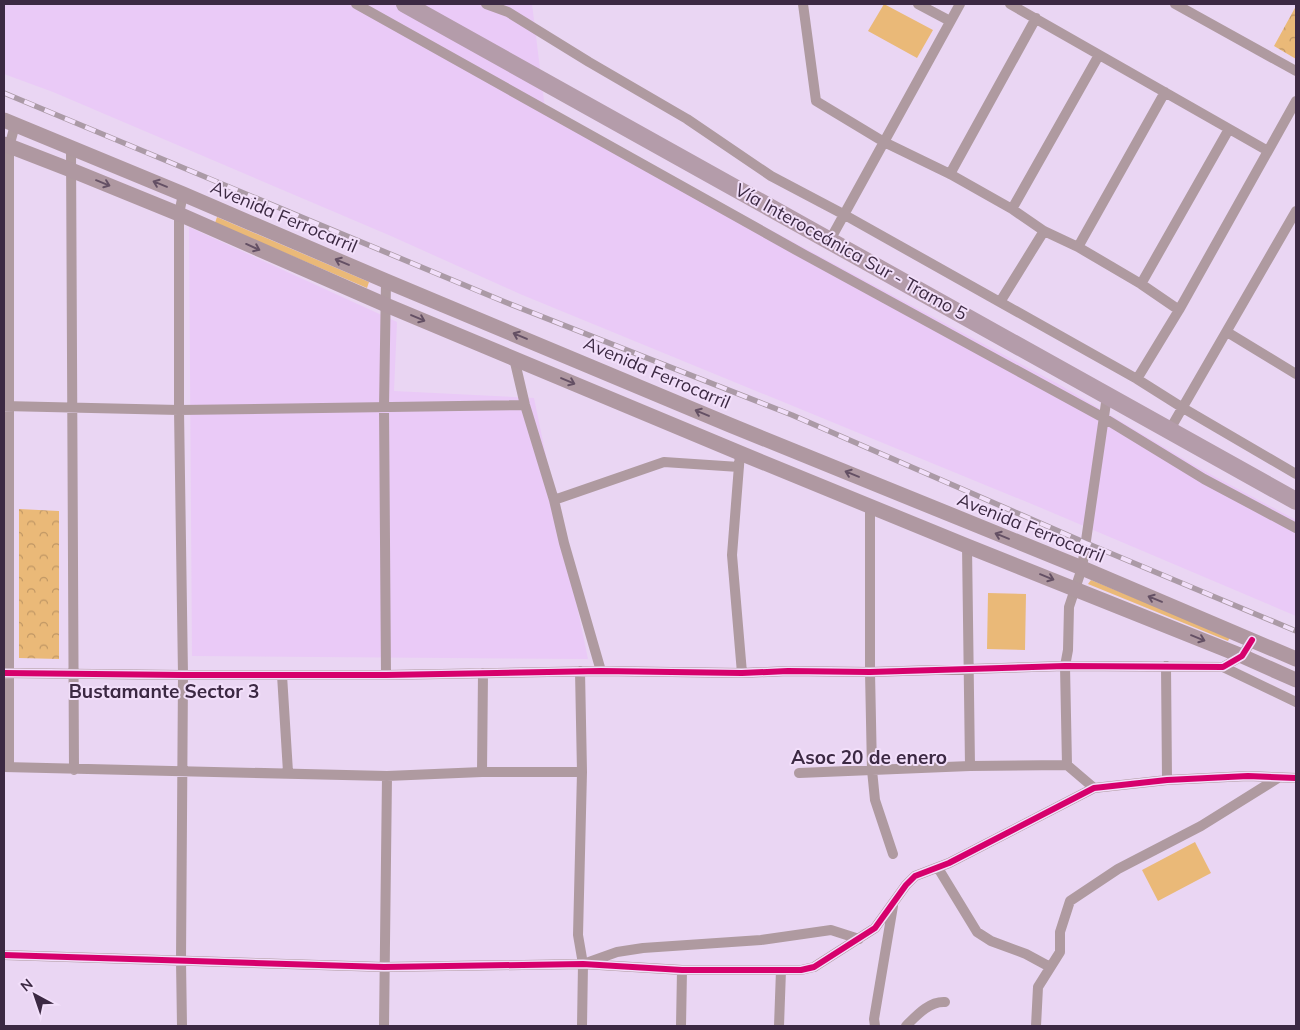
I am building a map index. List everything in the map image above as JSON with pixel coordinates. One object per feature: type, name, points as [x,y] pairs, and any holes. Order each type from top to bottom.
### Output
[{"type":"highway","name":"Vía Interoceánica Sur - Tramo 5","points":[[405,4],[1296,501]]},
{"type":"main road","name":"Avenida Ferrocarril","points":[[9,123],[934,509],[1082,568],[1296,659]]},
{"type":"main road","points":[[6,146],[180,214],[386,305],[514,358],[740,460],[870,506],[1242,656],[1296,680]]},
{"type":"street","points":[[356,4],[805,255],[1104,418],[1204,479],[1296,528]]},
{"type":"street","points":[[486,4],[508,12],[589,62],[687,118],[771,176],[843,214],[1137,379],[1296,474]]},
{"type":"street","points":[[803,4],[816,101],[884,142],[950,174],[1012,209],[1044,231],[1078,248],[1140,284],[1179,310]]},
{"type":"street","points":[[918,4],[950,21]]},
{"type":"street","points":[[830,240],[960,4]]},
{"type":"street","points":[[1010,4],[1268,151]]},
{"type":"street","points":[[1175,4],[1296,71]]},
{"type":"street","points":[[950,174],[1036,18]]},
{"type":"street","points":[[1012,209],[1099,55]]},
{"type":"street","points":[[1078,248],[1165,92]]},
{"type":"street","points":[[1137,379],[1179,310],[1296,101]]},
{"type":"street","points":[[9,123],[6,146],[6,767],[183,772],[288,772],[387,776],[482,772],[582,772]]},
{"type":"street","points":[[1140,284],[1229,128]]},
{"type":"street","points":[[70,148],[74,770]]},
{"type":"street","points":[[182,1026],[183,675],[179,410],[180,214],[183,194]]},
{"type":"street","points":[[1170,431],[1296,211]]},
{"type":"street","points":[[1000,302],[1044,231]]},
{"type":"street","points":[[386,281],[384,407],[386,675]]},
{"type":"street","points":[[1227,332],[1296,374]]},
{"type":"street","points":[[514,358],[525,405],[554,500],[564,543],[601,671]]},
{"type":"street","points":[[1067,765],[1065,666],[1068,650],[1069,607],[1082,568],[1108,396]]},
{"type":"street","points":[[6,406],[179,410],[525,405]]},
{"type":"street","points":[[554,500],[664,462],[740,460],[732,555],[742,673]]},
{"type":"street","points":[[870,506],[872,770],[875,800],[893,854]]},
{"type":"street","points":[[967,546],[970,766]]},
{"type":"street","points":[[1223,667],[1242,656],[1252,640]]},
{"type":"street","points":[[6,673],[386,675],[580,671],[870,672],[1065,666],[1223,667],[1296,702]]},
{"type":"street","points":[[1166,666],[1167,780]]},
{"type":"street","points":[[580,671],[582,772],[578,934],[583,964],[582,1026]]},
{"type":"street","points":[[282,674],[288,772]]},
{"type":"street","points":[[482,772],[483,674]]},
{"type":"street","points":[[798,773],[970,766],[1067,765],[1094,788]]},
{"type":"street","points":[[384,1026],[387,776]]},
{"type":"street","points":[[4,955],[384,967],[583,964],[682,970],[801,970],[814,967],[875,928],[906,885],[915,876],[938,868],[1094,788],[1167,780],[1248,776],[1296,778]]},
{"type":"street","points":[[1036,1026],[1038,987],[1060,952],[1060,932],[1070,901],[1118,870],[1201,826],[1279,777]]},
{"type":"street","points":[[938,868],[977,932],[991,941],[1026,954],[1050,967]]},
{"type":"street","points":[[875,1026],[874,1019],[894,904]]},
{"type":"street","points":[[583,964],[617,952],[643,948],[760,940],[831,930],[859,939]]},
{"type":"street","points":[[682,970],[682,1026]]},
{"type":"street","points":[[779,1026],[781,970]]},
{"type":"street","points":[[906,1026],[928,1007],[945,1002]]},
{"type":"shaded area","points":[[4,4],[532,4],[545,109],[1060,385],[1197,467],[1296,520],[1296,616],[1039,507],[520,294],[391,236],[53,92],[4,74]]},
{"type":"shaded area","points":[[189,227],[397,322],[394,391],[534,398],[588,659],[192,656]]},
{"type":"green space","points":[[884,4],[933,30],[917,58],[868,31]]},
{"type":"green space","points":[[1296,6],[1296,59],[1274,46]]},
{"type":"green space","points":[[217,217],[369,282],[367,288],[215,223]]},
{"type":"green space","points":[[19,509],[59,511],[59,659],[19,658]]},
{"type":"green space","points":[[1091,580],[1230,637],[1228,641],[1088,584]]},
{"type":"green space","points":[[988,593],[1026,594],[1025,650],[987,649]]},
{"type":"green space","points":[[1195,842],[1211,873],[1158,901],[1142,870]]},
{"type":"railway","points":[[4,93],[505,302],[792,415],[1086,543],[1296,631]]},
{"type":"cycle path","points":[[4,673],[386,675],[601,671],[870,672],[1065,666],[1223,667],[1242,656],[1252,640]]},
{"type":"cycle path","points":[[4,955],[384,967],[583,964],[682,970],[801,970],[814,967],[875,928],[906,885],[915,876],[949,863],[1094,788],[1167,780],[1248,776],[1296,778]]},
{"type":"district","name":"Bustamante Sector 3","points":[[164,691]]},
{"type":"district","name":"Asoc 20 de enero","points":[[869,757]]}]
